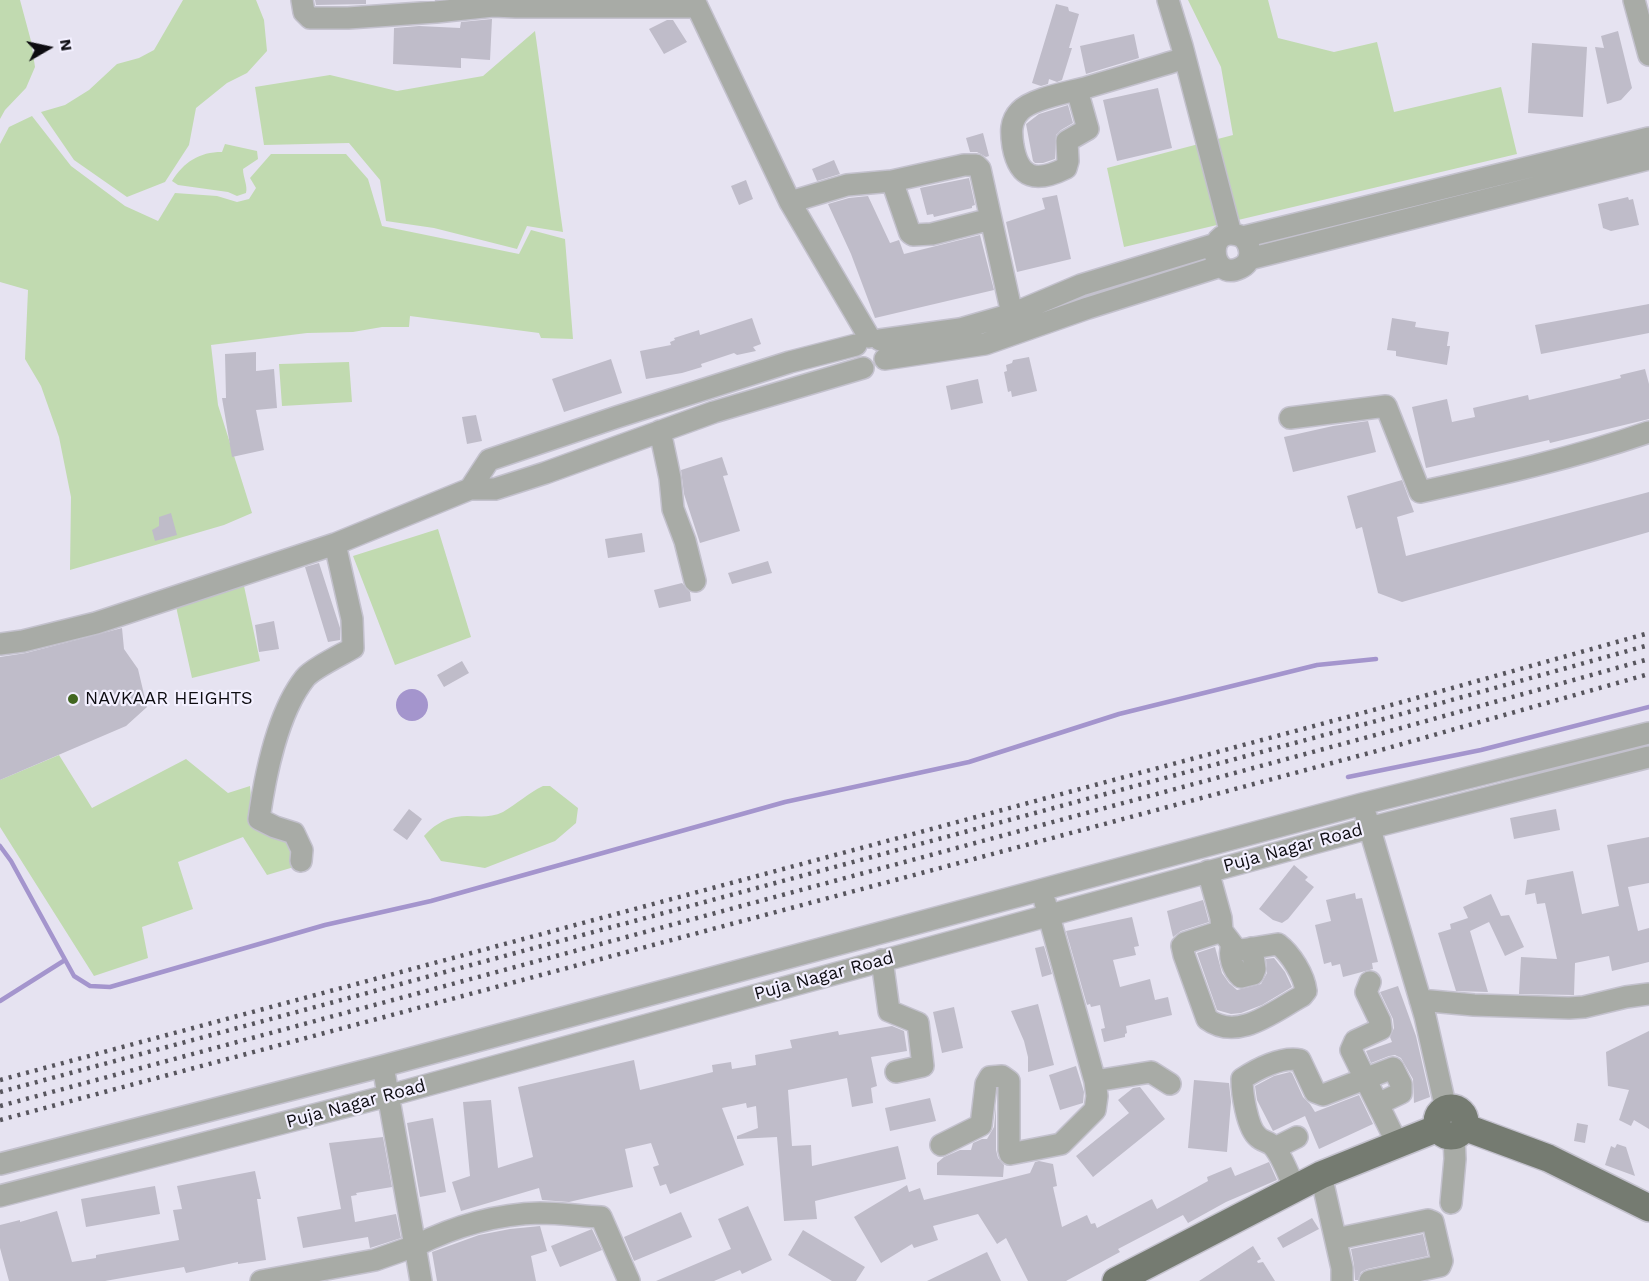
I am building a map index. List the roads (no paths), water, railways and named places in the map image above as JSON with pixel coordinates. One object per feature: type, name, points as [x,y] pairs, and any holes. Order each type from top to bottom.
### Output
[{"type":"main road","points":[[1116,1281],[1321,1175],[1397,1143],[1451,1125],[1548,1158],[1647,1201]]},
{"type":"street","points":[[302,0],[304,12],[310,18],[348,18],[435,6],[492,3],[516,8],[696,4],[790,201],[873,345]]},
{"type":"street","points":[[1168,0],[1185,58],[1230,239]]},
{"type":"street","points":[[1634,0],[1649,55]]},
{"type":"street","points":[[1077,90],[1185,58]]},
{"type":"street","points":[[470,489],[489,460],[790,362],[960,328],[1012,314],[1082,285],[1230,239],[1649,138]]},
{"type":"street","points":[[1249,259],[1649,159]]},
{"type":"street","points":[[790,201],[847,185],[892,181],[964,165],[976,165],[980,169],[1012,314]]},
{"type":"street","points":[[892,181],[913,235],[932,234],[991,219]]},
{"type":"street","points":[[1230,239],[1250,248],[1249,259],[1237,270],[1221,266],[1215,257],[1230,239]]},
{"type":"street","points":[[0,644],[23,641],[96,623],[335,544],[470,489],[495,489],[714,412],[863,368],[854,356],[873,345],[984,344],[1221,266]]},
{"type":"street","points":[[1082,285],[1088,308]]},
{"type":"street","points":[[707,388],[714,412]]},
{"type":"street","points":[[1290,418],[1386,406],[1420,492],[1540,465],[1604,448],[1649,432]]},
{"type":"street","points":[[660,431],[673,509],[685,541],[695,581]]},
{"type":"street","points":[[538,444],[545,473]]},
{"type":"street","points":[[301,861],[302,850],[294,833],[260,819],[265,780],[291,701],[306,676],[353,648],[352,619],[335,544]]},
{"type":"street","name":"Puja Nagar Road","points":[[0,1164],[382,1066],[1362,804],[1649,733]]},
{"type":"street","name":"Puja Nagar Road","points":[[0,1196],[387,1096],[1369,828],[1649,757]]},
{"type":"street","points":[[1362,804],[1420,1000],[1451,1125],[1455,1158],[1451,1203]]},
{"type":"street","points":[[1208,871],[1221,918],[1235,941]]},
{"type":"street","points":[[941,1145],[981,1125],[987,1080],[990,1077],[1002,1076],[1009,1082],[1009,1153],[1012,1155],[1061,1144],[1095,1110],[1098,1096],[1095,1081],[1042,889]]},
{"type":"street","points":[[1235,941],[1282,946],[1305,981],[1306,991],[1302,996],[1247,1026],[1233,1029],[1213,1024],[1208,1019],[1182,946],[1185,943],[1235,941]]},
{"type":"street","points":[[882,960],[889,1011],[918,1023],[923,1065],[896,1072]]},
{"type":"street","points":[[1370,982],[1366,992],[1380,1021],[1381,1029],[1355,1041],[1351,1050],[1397,1143]]},
{"type":"street","points":[[1420,1000],[1474,1005],[1569,1008],[1649,994]]},
{"type":"street","points":[[1295,1189],[1275,1148],[1269,1142],[1258,1138],[1254,1131],[1249,1120],[1242,1079],[1284,1059],[1293,1058],[1300,1060],[1318,1095],[1323,1095],[1390,1068],[1395,1070],[1401,1093],[1378,1104]]},
{"type":"street","points":[[382,1066],[421,1281]]},
{"type":"street","points":[[1095,1081],[1151,1072],[1170,1084]]},
{"type":"street","points":[[1275,1148],[1297,1137]]},
{"type":"street","points":[[1321,1175],[1342,1268],[1342,1281]]},
{"type":"street","points":[[261,1281],[375,1260],[415,1246],[435,1236],[486,1220],[539,1213],[601,1217],[629,1281]]},
{"type":"street","points":[[1336,1239],[1428,1220],[1433,1222],[1442,1261],[1440,1266],[1370,1281]]},
{"type":"waterway","points":[[0,846],[11,861],[74,976],[90,986],[110,987],[325,925],[431,901],[785,802],[969,762],[1119,714],[1317,665],[1376,659]]},
{"type":"waterway","points":[[1348,777],[1481,750],[1649,707]]},
{"type":"waterway","points":[[0,1001],[65,960]]},
{"type":"railway","points":[[0,1080],[1377,709],[1649,633]]},
{"type":"railway","points":[[0,1092],[1380,720],[1649,645]]},
{"type":"railway","points":[[0,1106],[1383,733],[1649,659]]},
{"type":"railway","points":[[0,1120],[1388,748],[1649,674]]},
{"type":"place","name":"NAVKAAR HEIGHTS","points":[[73,699]]}]
